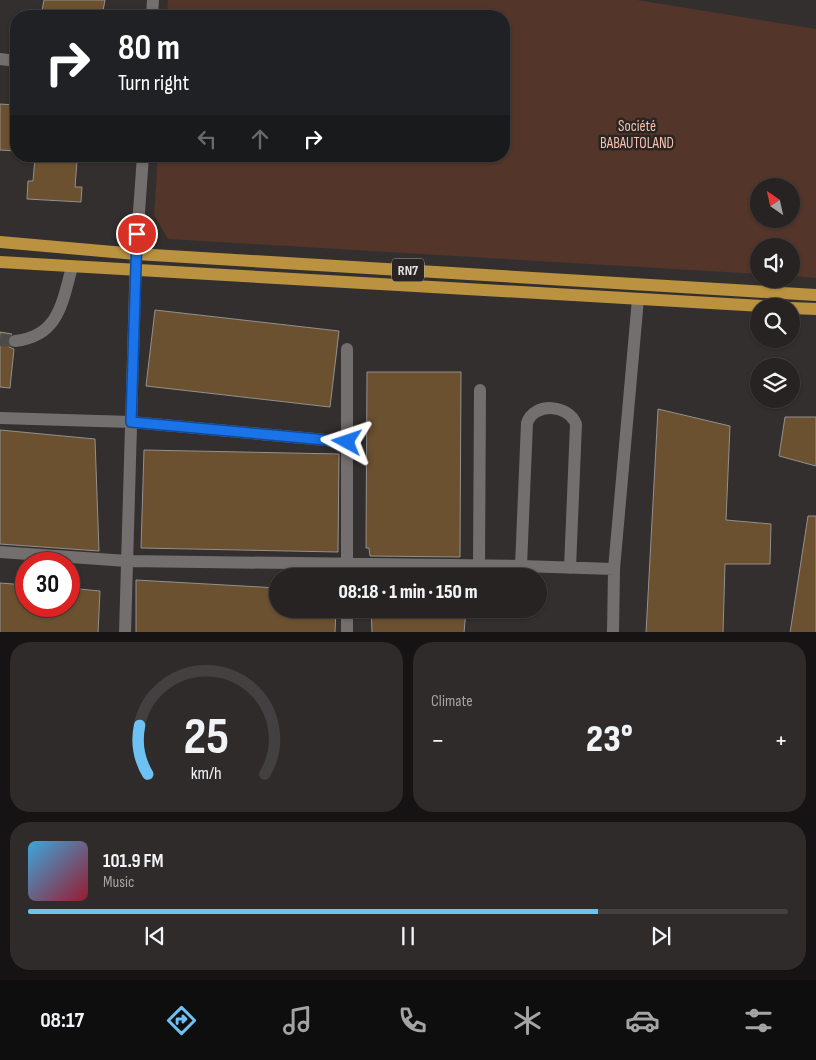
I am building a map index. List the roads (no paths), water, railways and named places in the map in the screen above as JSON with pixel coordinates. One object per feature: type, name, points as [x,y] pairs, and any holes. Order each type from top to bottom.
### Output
[{"type":"main road","name":"RN7","points":[[0,242],[136,254],[816,295]]},
{"type":"main road","name":"RN7","points":[[0,262],[750,305]]},
{"type":"main road","points":[[800,308],[816,309]]},
{"type":"street","points":[[125,632],[136,254],[143,162]]},
{"type":"street","points":[[15,342],[42,333],[55,319],[60,310],[72,267]]},
{"type":"street","points":[[613,632],[614,569],[638,299]]},
{"type":"street","points":[[347,348],[347,568]]},
{"type":"street","points":[[478,566],[480,390]]},
{"type":"street","points":[[521,566],[527,423],[536,410],[547,409],[566,411],[571,414],[576,424],[570,568]]},
{"type":"street","points":[[0,418],[131,422],[347,442]]},
{"type":"street","points":[[0,552],[127,561],[298,568]]},
{"type":"street","points":[[412,568],[521,566],[614,569]]},
{"type":"street","points":[[347,618],[347,632]]},
{"type":"tunnel","points":[[0,340],[15,341]]},
{"type":"park label","name":"Société BABAUTOLAND","points":[[637,134]]}]
